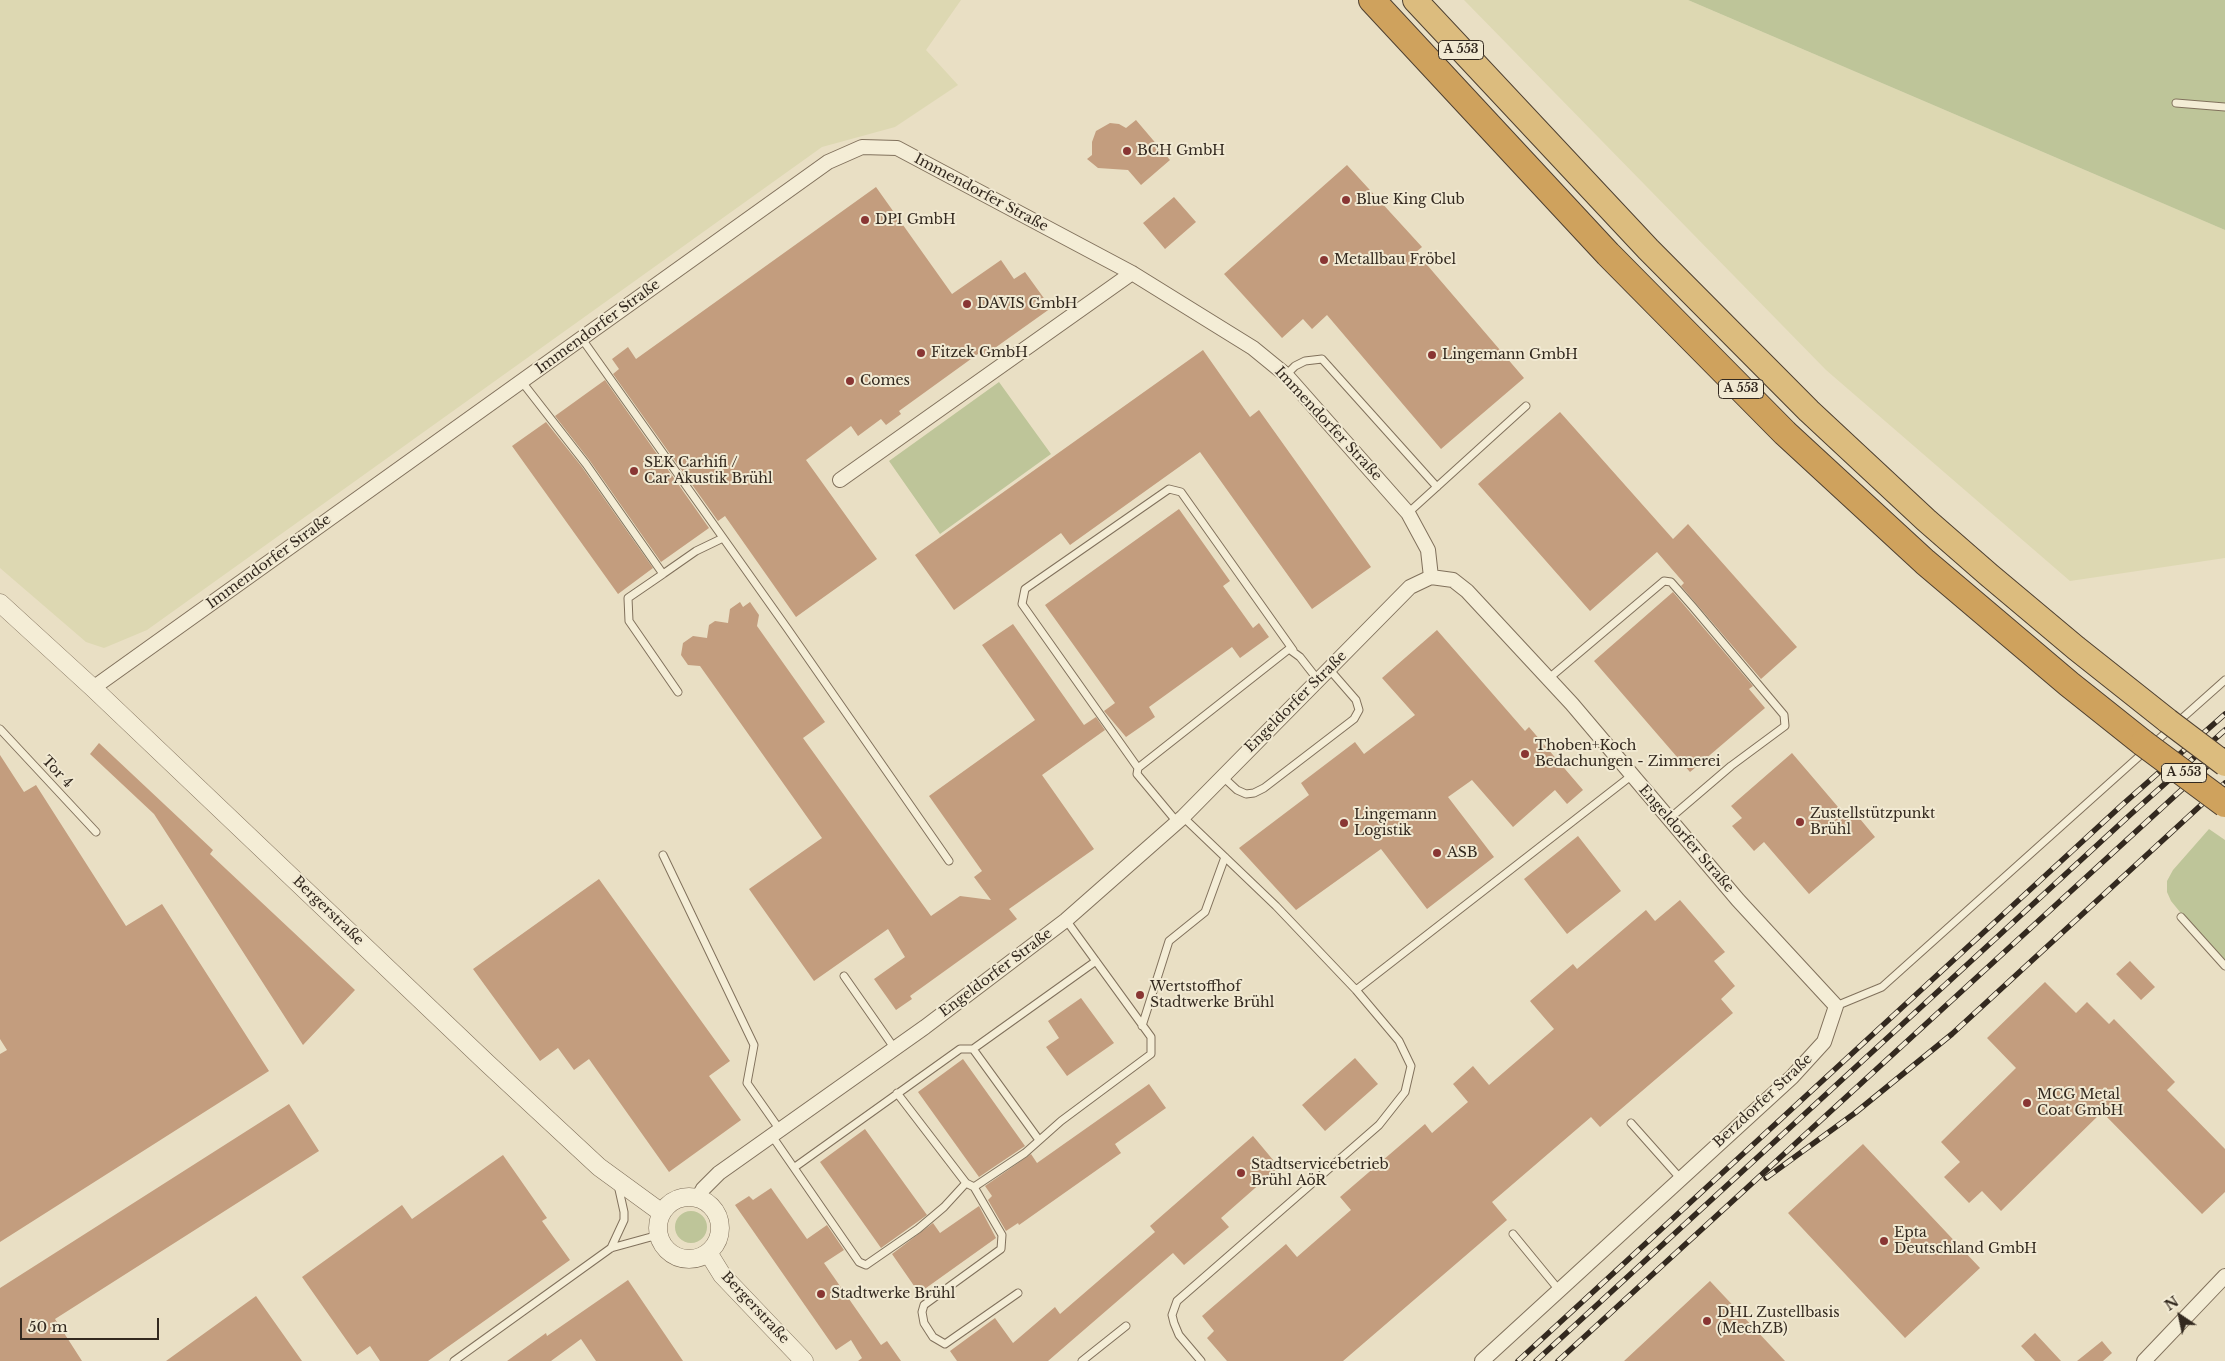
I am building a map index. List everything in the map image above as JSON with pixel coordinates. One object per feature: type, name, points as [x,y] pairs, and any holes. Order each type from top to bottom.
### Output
[{"type":"highway","name":"A 553","points":[[1372,0],[1608,254],[1786,433],[1948,582],[2069,684],[2143,743],[2225,804]]},
{"type":"highway","name":"A 553","points":[[1415,0],[1648,249],[1809,411],[1926,520],[1989,575],[2168,721],[2225,764]]},
{"type":"street","name":"Immendorfer Straße","points":[[93,688],[828,162],[862,147],[897,148],[1132,274],[1253,348],[1286,376],[1408,513],[1428,550],[1431,577]]},
{"type":"street","points":[[840,480],[1132,274]]},
{"type":"street","name":"Engeldorfer Straße","points":[[698,1198],[703,1189],[719,1173],[895,1049],[1066,920],[1180,819],[1410,587],[1431,577],[1452,580],[1467,591],[1548,679],[1750,913],[1836,1006]]},
{"type":"street","name":"Bergerstraße","points":[[0,603],[93,688],[480,1057],[618,1182],[662,1213]]},
{"type":"street","name":"Berzdorfer Straße","points":[[1482,1361],[1792,1077],[1824,1042],[1836,1006]]},
{"type":"street","points":[[682,1198],[698,1198],[713,1207],[721,1223],[721,1234],[716,1245],[708,1254],[698,1259],[686,1260],[674,1256],[665,1249],[659,1239],[658,1221],[662,1213],[674,1201],[682,1198]]},
{"type":"street","name":"Bergerstraße","points":[[708,1254],[722,1275],[804,1361]]},
{"type":"street","points":[[2144,1361],[2225,1276]]},
{"type":"lane","points":[[2176,103],[2225,107]]},
{"type":"lane","points":[[582,339],[949,862]]},
{"type":"lane","points":[[1286,376],[1295,366],[1305,361],[1322,359],[1437,487]]},
{"type":"lane","points":[[522,382],[586,464],[663,574]]},
{"type":"lane","points":[[1408,513],[1526,406]]},
{"type":"lane","points":[[1138,768],[1022,604],[1025,589],[1169,489],[1181,492],[1293,650],[1318,680]]},
{"type":"lane","points":[[678,692],[628,621],[628,598],[696,552],[723,538]]},
{"type":"lane","points":[[1548,679],[1664,581],[1672,582],[1784,715],[1785,726],[1731,766],[1669,819]]},
{"type":"lane","points":[[1201,1361],[1179,1335],[1174,1323],[1172,1315],[1176,1301],[1379,1125],[1404,1092],[1411,1066],[1399,1041],[1356,990],[1276,906],[1225,857],[1180,819],[1137,774],[1138,768],[1284,652],[1289,649],[1293,650]]},
{"type":"lane","points":[[1222,776],[1238,790],[1246,794],[1254,793],[1264,788],[1354,719],[1359,710],[1356,700],[1329,669]]},
{"type":"lane","points":[[1836,1006],[1882,987],[2038,845],[2225,680]]},
{"type":"lane","name":"Tor 4","points":[[0,729],[96,832]]},
{"type":"lane","points":[[1356,990],[1631,776]]},
{"type":"lane","points":[[663,855],[754,1045],[747,1083],[795,1167],[859,1262],[866,1266],[918,1229],[944,1207],[966,1182]]},
{"type":"lane","points":[[1142,1026],[1169,941],[1205,912],[1225,857]]},
{"type":"lane","points":[[2181,917],[2225,966]]},
{"type":"lane","points":[[974,1187],[1025,1153],[1061,1121],[1151,1054],[1151,1037],[1066,920]]},
{"type":"lane","points":[[795,1167],[897,1093],[960,1050],[973,1049],[1096,961]]},
{"type":"lane","points":[[844,976],[895,1049]]},
{"type":"lane","points":[[973,1049],[1039,1140]]},
{"type":"lane","points":[[897,1093],[966,1182],[974,1187],[1002,1235],[1001,1249],[924,1305],[922,1312],[924,1323],[933,1337],[945,1344],[1018,1293]]},
{"type":"lane","points":[[1631,1124],[1680,1178]]},
{"type":"lane","points":[[611,1248],[624,1220],[618,1182]]},
{"type":"lane","points":[[1513,1234],[1559,1290]]},
{"type":"lane","points":[[454,1361],[611,1248],[651,1238],[659,1239]]},
{"type":"lane","points":[[1082,1361],[1126,1326]]},
{"type":"shaded area","points":[[0,0],[961,0],[926,50],[958,85],[895,127],[822,147],[147,630],[104,648],[86,642],[0,568]]},
{"type":"shaded area","points":[[1464,0],[1688,0],[2225,230],[2225,558],[2070,581],[1826,370]]},
{"type":"green space","points":[[1688,0],[2225,0],[2225,230]]},
{"type":"green space","points":[[999,382],[1051,454],[940,534],[889,461]]},
{"type":"green space","points":[[2209,829],[2225,840],[2225,967],[2171,901],[2167,892],[2167,881],[2173,870]]},
{"type":"green space","points":[[691,1211],[702,1216],[707,1227],[702,1238],[691,1243],[680,1238],[675,1227],[680,1216]]},
{"type":"building","name":"BCH GmbH","points":[[1136,120],[1170,160],[1141,185],[1128,170],[1098,168],[1087,159],[1092,155],[1092,142],[1096,131],[1110,123],[1119,124],[1126,128]]},
{"type":"building","points":[[1347,165],[1422,247],[1416,252],[1524,378],[1441,449],[1327,315],[1312,329],[1303,319],[1282,338],[1224,274]]},
{"type":"building","points":[[876,187],[952,294],[1001,260],[1014,279],[1025,272],[1051,308],[985,355],[982,351],[899,411],[901,414],[886,425],[881,419],[858,436],[851,426],[806,460],[877,559],[796,617],[725,516],[718,521],[613,374],[619,369],[612,359],[628,347],[636,359]]},
{"type":"building","points":[[1174,197],[1196,222],[1165,249],[1143,223]]},
{"type":"building","points":[[1203,350],[1250,417],[1259,410],[1371,567],[1312,609],[1200,452],[1070,545],[1061,533],[954,610],[915,555]]},
{"type":"building","name":"SEK Carhifi / Car Akustik Brühl","points":[[605,380],[709,528],[661,562],[590,461],[555,416]]},
{"type":"building","points":[[1560,412],[1673,539],[1688,524],[1797,647],[1761,679],[1681,586],[1684,583],[1657,552],[1590,611],[1478,484]]},
{"type":"building","points":[[546,422],[582,467],[653,568],[618,594],[512,446]]},
{"type":"building","points":[[1179,509],[1230,581],[1223,586],[1253,628],[1259,623],[1269,637],[1240,658],[1232,647],[1149,707],[1155,717],[1126,737],[1104,711],[1115,703],[1045,605]]},
{"type":"building","points":[[1673,592],[1753,686],[1749,689],[1765,708],[1690,772],[1594,661]]},
{"type":"building","points":[[740,602],[743,607],[750,602],[759,615],[757,626],[825,722],[803,738],[931,916],[960,896],[991,900],[974,877],[982,871],[929,796],[1035,720],[982,645],[1013,624],[1084,725],[1096,717],[1105,730],[1042,775],[1094,849],[1009,909],[1017,919],[910,996],[912,999],[896,1010],[874,979],[905,957],[888,929],[814,981],[749,889],[822,838],[700,666],[688,665],[681,655],[683,643],[693,636],[707,638],[709,625],[715,621],[728,623],[730,609]]},
{"type":"building","points":[[1437,630],[1525,731],[1529,727],[1583,790],[1567,804],[1555,790],[1513,827],[1472,780],[1448,797],[1494,857],[1427,909],[1381,849],[1296,910],[1239,848],[1309,795],[1301,783],[1355,742],[1364,754],[1415,715],[1382,678]]},
{"type":"building","points":[[99,743],[213,850],[210,854],[355,990],[303,1045],[154,814],[90,754]]},
{"type":"building","name":"Zustellstützpunkt Brühl","points":[[1792,753],[1844,814],[1851,808],[1875,837],[1809,894],[1764,842],[1754,851],[1732,826],[1742,818],[1731,806]]},
{"type":"building","points":[[0,755],[24,792],[36,785],[126,926],[162,904],[269,1071],[0,1242],[0,1054],[7,1050],[0,1039]]},
{"type":"building","points":[[1578,836],[1621,891],[1567,934],[1524,879]]},
{"type":"building","points":[[599,879],[730,1061],[709,1076],[741,1120],[669,1172],[589,1059],[574,1070],[558,1048],[540,1061],[473,969]]},
{"type":"building","points":[[1680,900],[1725,952],[1714,961],[1735,986],[1721,999],[1733,1013],[1600,1127],[1591,1117],[1492,1202],[1507,1220],[1343,1361],[1227,1361],[1207,1338],[1214,1331],[1202,1316],[1286,1244],[1297,1257],[1351,1210],[1340,1197],[1425,1124],[1432,1133],[1468,1102],[1453,1084],[1473,1066],[1489,1085],[1554,1029],[1530,1001],[1573,964],[1577,969],[1646,910],[1655,921]]},
{"type":"building","points":[[2130,961],[2155,987],[2141,1000],[2116,974]]},
{"type":"building","name":"MCG Metal Coat GmbH","points":[[2045,982],[2076,1013],[2087,1002],[2109,1024],[2114,1019],[2175,1082],[2167,1090],[2225,1149],[2225,1192],[2202,1214],[2102,1112],[2001,1211],[1982,1191],[1969,1203],[1944,1177],[1960,1162],[1941,1142],[2016,1068],[1987,1038]]},
{"type":"building","points":[[1081,998],[1114,1043],[1067,1076],[1046,1047],[1059,1038],[1048,1021]]},
{"type":"building","points":[[1355,1058],[1378,1084],[1325,1131],[1302,1105]]},
{"type":"building","points":[[963,1059],[1025,1146],[979,1177],[918,1092]]},
{"type":"building","points":[[1149,1084],[1166,1108],[1115,1144],[1121,1153],[1019,1225],[1018,1223],[1006,1231],[988,1200],[992,1196],[985,1186],[1031,1154],[1037,1163]]},
{"type":"building","points":[[289,1104],[319,1151],[55,1319],[82,1361],[0,1361],[0,1288]]},
{"type":"building","points":[[865,1129],[927,1215],[881,1248],[820,1162]]},
{"type":"building","points":[[1253,1136],[1279,1167],[1221,1218],[1229,1227],[1184,1265],[1173,1253],[1048,1361],[957,1361],[950,1351],[995,1318],[1013,1343],[1055,1307],[1060,1314],[1155,1232],[1150,1226]]},
{"type":"building","name":"Epta Deutschland GmbH","points":[[1863,1144],[1980,1268],[1905,1338],[1788,1213]]},
{"type":"building","points":[[503,1155],[547,1218],[542,1221],[570,1260],[428,1361],[380,1361],[370,1346],[357,1355],[302,1277],[402,1205],[412,1219]]},
{"type":"building","name":"Stadtwerke Brühl","points":[[771,1188],[807,1239],[827,1225],[844,1250],[824,1263],[881,1345],[887,1341],[901,1361],[858,1361],[862,1358],[851,1340],[836,1350],[735,1205],[749,1196],[753,1200]]},
{"type":"building","points":[[979,1206],[996,1238],[919,1293],[892,1254],[933,1223],[940,1233]]},
{"type":"building","points":[[628,1280],[683,1361],[596,1361],[581,1339],[551,1361],[507,1361],[546,1333],[547,1336]]},
{"type":"building","name":"DHL Zustellbasis (MechZB)","points":[[1710,1281],[1785,1361],[1624,1361]]},
{"type":"building","points":[[256,1296],[302,1361],[166,1361]]},
{"type":"building","points":[[2035,1333],[2061,1361],[2035,1361],[2021,1346]]},
{"type":"building","points":[[2102,1341],[2112,1353],[2103,1361],[2077,1361]]},
{"type":"railway","points":[[1518,1361],[2122,805],[2225,714]]},
{"type":"railway","points":[[1536,1361],[2131,814],[2225,730]]},
{"type":"railway","points":[[1558,1361],[2225,750]]},
{"type":"railway","points":[[1766,1178],[1855,1113],[1952,1034],[2225,783]]},
{"type":"place","name":"BCH GmbH","points":[[1127,151]]},
{"type":"place","name":"Blue King Club","points":[[1346,200]]},
{"type":"place","name":"DPI GmbH","points":[[865,220]]},
{"type":"place","name":"Metallbau Fröbel","points":[[1324,260]]},
{"type":"place","name":"DAVIS GmbH","points":[[967,304]]},
{"type":"place","name":"Fitzek GmbH","points":[[921,353]]},
{"type":"place","name":"Lingemann GmbH","points":[[1432,355]]},
{"type":"place","name":"Comes","points":[[850,381]]},
{"type":"place","name":"SEK Carhifi / Car Akustik Brühl","points":[[634,471]]},
{"type":"place","name":"Thoben+Koch Bedachungen - Zimmerei","points":[[1525,754]]},
{"type":"place","name":"Zustellstützpunkt Brühl","points":[[1800,822]]},
{"type":"place","name":"Lingemann Logistik","points":[[1344,823]]},
{"type":"place","name":"ASB","points":[[1437,853]]},
{"type":"place","name":"Wertstoffhof Stadtwerke Brühl","points":[[1140,995]]},
{"type":"place","name":"MCG Metal Coat GmbH","points":[[2027,1103]]},
{"type":"place","name":"Stadtservicebetrieb Brühl AöR","points":[[1241,1173]]},
{"type":"place","name":"Epta Deutschland GmbH","points":[[1884,1241]]},
{"type":"place","name":"Stadtwerke Brühl","points":[[821,1294]]},
{"type":"place","name":"DHL Zustellbasis (MechZB)","points":[[1707,1321]]}]
